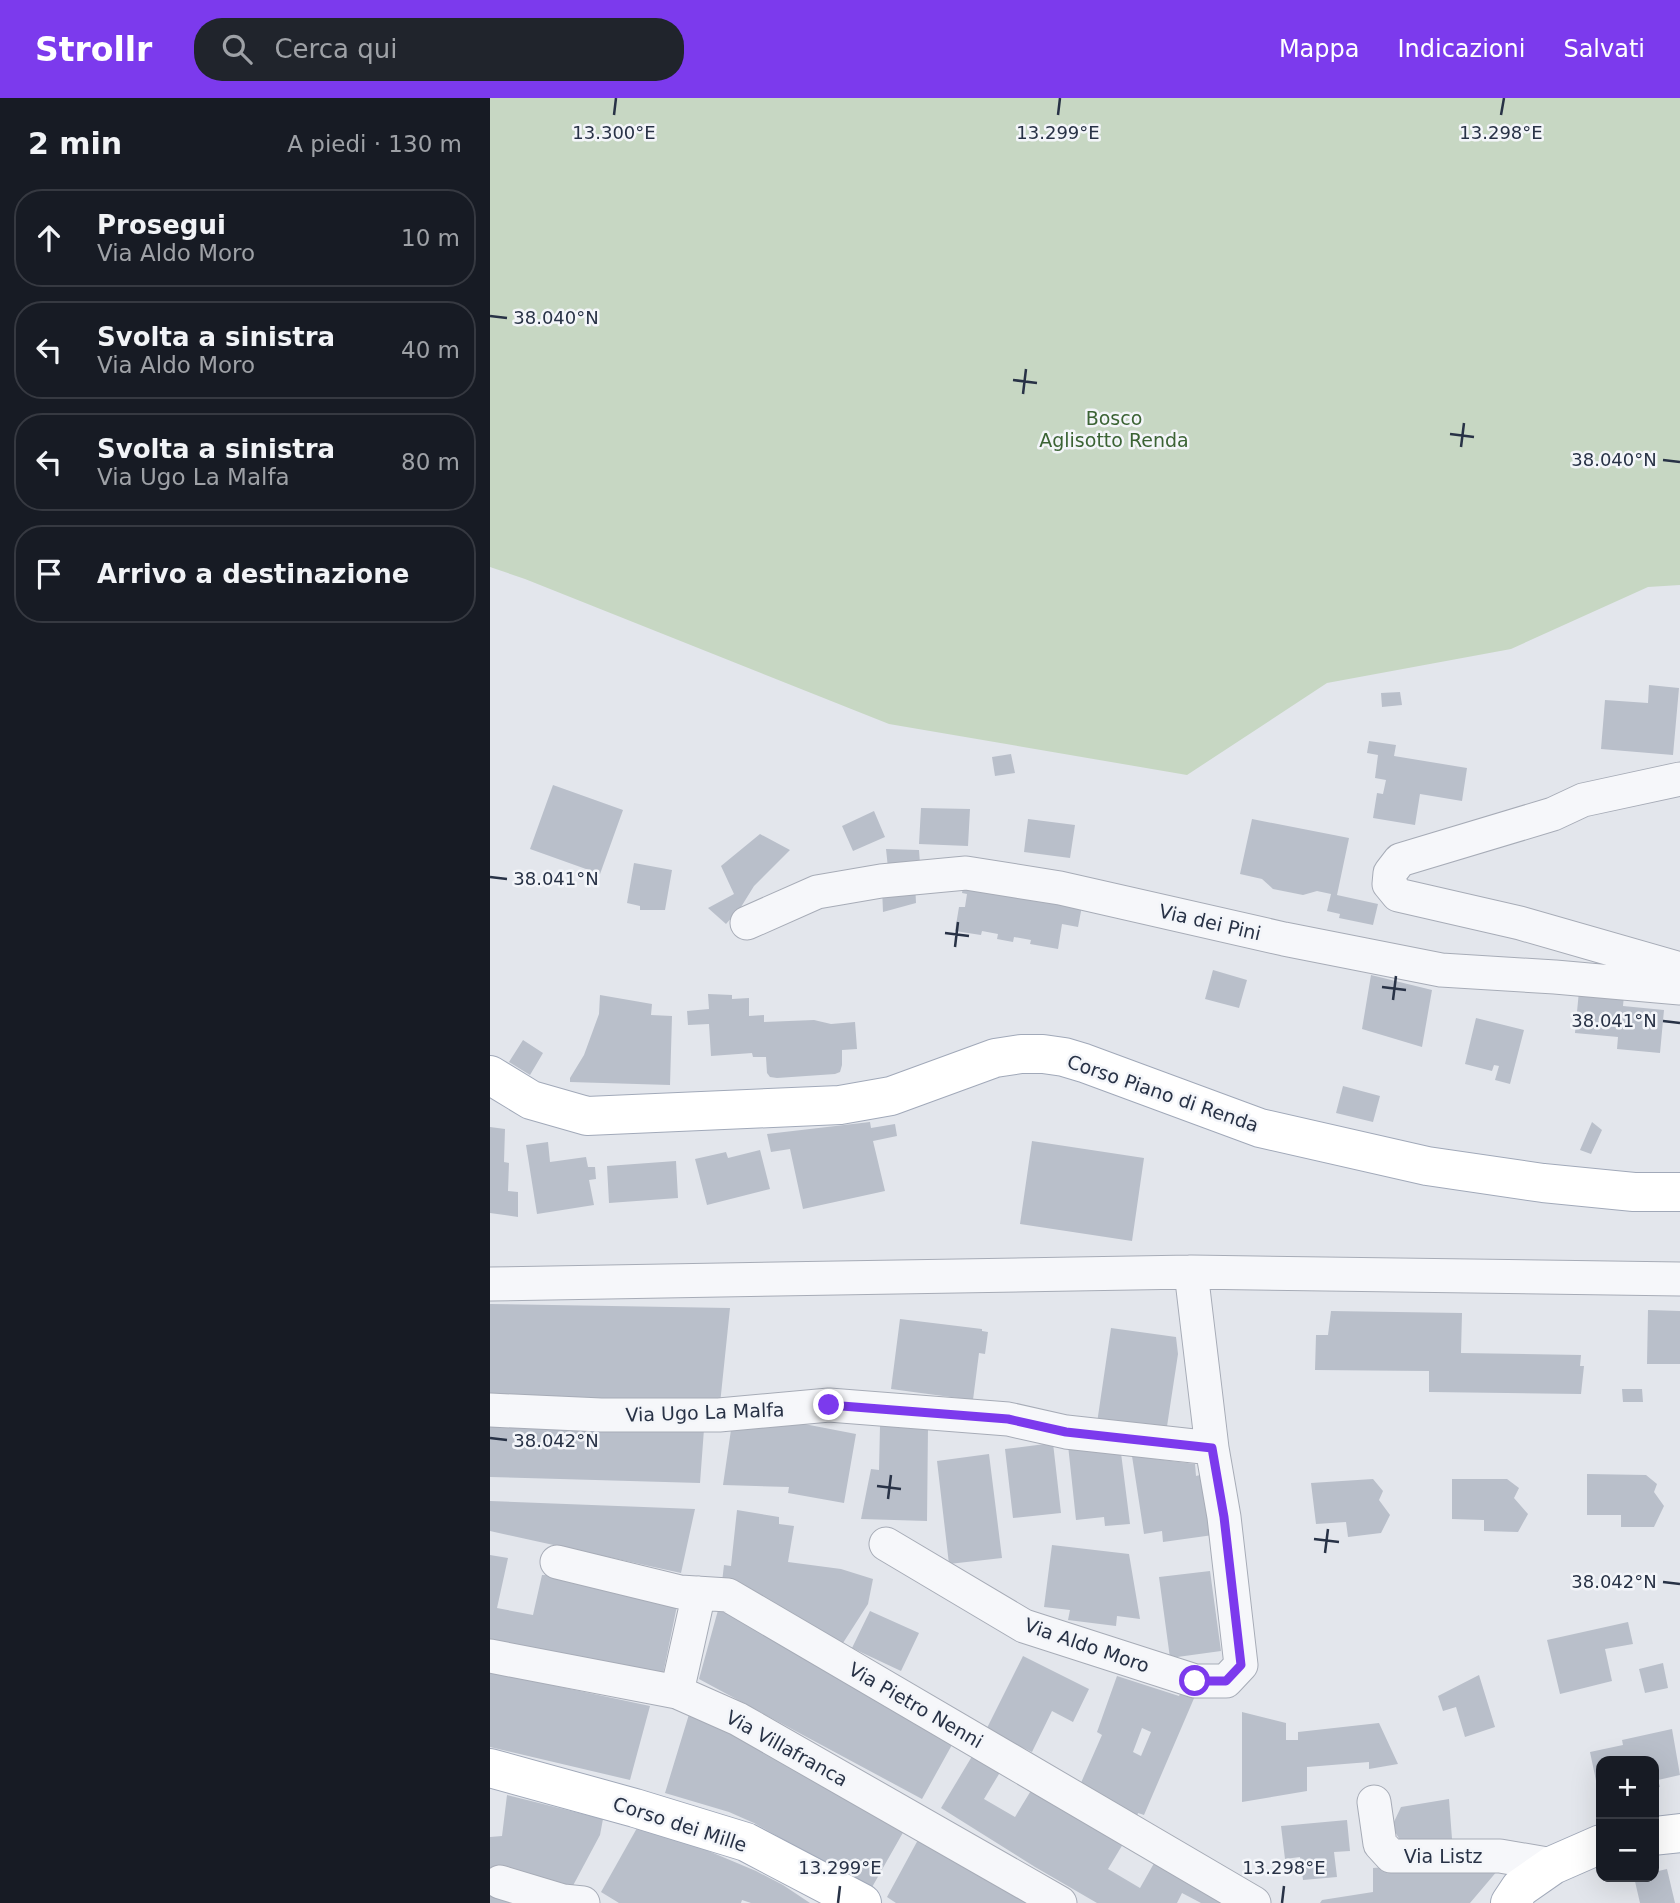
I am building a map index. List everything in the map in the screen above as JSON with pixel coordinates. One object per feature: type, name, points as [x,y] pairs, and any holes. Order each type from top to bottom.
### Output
[{"type":"main road","name":"Corso Piano di Renda","points":[[490,1075],[531,1100],[587,1116],[840,1105],[891,1096],[995,1058],[1043,1054],[1084,1063],[1260,1128],[1427,1166],[1543,1183],[1634,1192],[1680,1192]]},
{"type":"main road","name":"Corso dei Mille","points":[[490,1768],[746,1842],[862,1903]]},
{"type":"main road","points":[[1659,1835],[1680,1833]]},
{"type":"main road","points":[[1510,1903],[1520,1888],[1553,1865],[1596,1846]]},
{"type":"street","points":[[1680,779],[1583,800],[1553,814],[1400,860],[1390,873],[1389,884],[1398,895],[1520,923],[1680,969]]},
{"type":"street","name":"Via dei Pini","points":[[747,923],[817,892],[881,881],[966,873],[1060,888],[1296,941],[1441,970],[1680,988]]},
{"type":"street","points":[[490,1284],[1191,1272],[1680,1279]]},
{"type":"street","name":"Via Aldo Moro","points":[[886,1544],[1024,1626],[1195,1681],[1226,1681],[1241,1665],[1191,1272]]},
{"type":"street","name":"Via Ugo La Malfa","points":[[490,1410],[601,1416],[706,1415],[829,1405],[1008,1419],[1066,1432],[1212,1448]]},
{"type":"street","name":"Via Pietro Nenni","points":[[557,1562],[680,1592],[728,1595],[1254,1903]]},
{"type":"street","points":[[677,1692],[699,1593]]},
{"type":"street","name":"Via Villafranca","points":[[490,1656],[677,1692],[738,1718],[1060,1903]]},
{"type":"street","name":"Via Listz","points":[[1374,1802],[1380,1844],[1391,1856],[1500,1856],[1553,1865]]},
{"type":"street","points":[[500,1882],[563,1901],[581,1903]]},
{"type":"green space","name":"Bosco Aglisotto Renda","points":[[490,98],[1680,98],[1680,585],[1648,587],[1511,649],[1327,683],[1187,775],[889,724],[490,567]]},
{"type":"building","points":[[1649,685],[1679,688],[1673,755],[1601,749],[1605,700],[1648,703]]},
{"type":"building","points":[[1400,692],[1402,705],[1382,707],[1381,693]]},
{"type":"building","points":[[1369,741],[1396,745],[1394,756],[1467,768],[1462,801],[1420,794],[1415,825],[1373,818],[1377,793],[1383,794],[1386,780],[1375,778],[1378,755],[1367,753]]},
{"type":"building","points":[[1011,754],[1015,773],[995,776],[992,757]]},
{"type":"building","points":[[553,785],[623,810],[600,874],[530,849]]},
{"type":"building","points":[[921,808],[970,809],[968,846],[919,844]]},
{"type":"building","points":[[874,811],[885,837],[853,851],[842,826]]},
{"type":"building","points":[[1028,819],[1075,825],[1070,858],[1024,852]]},
{"type":"building","points":[[1252,819],[1349,838],[1337,895],[1378,904],[1373,925],[1339,918],[1340,914],[1327,911],[1331,894],[1317,891],[1303,895],[1273,889],[1262,879],[1240,874]]},
{"type":"building","points":[[760,834],[790,850],[754,886],[726,924],[708,908],[734,894],[721,866]]},
{"type":"building","points":[[886,849],[919,850],[920,864],[888,868]]},
{"type":"building","points":[[634,863],[672,870],[665,910],[640,910],[640,906],[627,903]]},
{"type":"building","points":[[964,881],[1083,901],[1078,927],[1062,924],[1058,949],[1030,944],[1031,940],[1014,937],[1013,942],[997,939],[998,934],[982,931],[981,935],[955,931],[959,907],[965,907],[967,894],[962,893]]},
{"type":"building","points":[[915,883],[916,903],[883,912],[882,888]]},
{"type":"building","points":[[1213,970],[1247,980],[1239,1008],[1205,999]]},
{"type":"building","points":[[1371,975],[1432,990],[1422,1047],[1362,1029]]},
{"type":"building","points":[[1579,991],[1624,995],[1623,1006],[1664,1010],[1660,1053],[1617,1049],[1618,1037],[1575,1033]]},
{"type":"building","points":[[708,994],[732,995],[732,999],[749,998],[749,1016],[764,1015],[764,1022],[855,1022],[857,1049],[842,1050],[840,1072],[835,1074],[777,1078],[770,1077],[767,1073],[766,1057],[753,1057],[752,1053],[711,1056],[709,1024],[688,1025],[687,1011],[709,1009]]},
{"type":"building","points":[[600,995],[652,1004],[651,1015],[672,1016],[670,1085],[570,1082],[584,1055],[599,1014]]},
{"type":"building","points":[[1476,1018],[1524,1030],[1510,1084],[1495,1080],[1499,1066],[1494,1065],[1492,1071],[1465,1064]]},
{"type":"building","points":[[523,1040],[543,1053],[530,1075],[509,1062]]},
{"type":"building","points":[[1343,1086],[1380,1096],[1373,1122],[1336,1113]]},
{"type":"building","points":[[870,1122],[871,1128],[895,1124],[897,1136],[873,1141],[885,1191],[803,1209],[790,1149],[771,1152],[767,1134]]},
{"type":"building","points":[[1592,1122],[1602,1130],[1591,1154],[1580,1150]]},
{"type":"building","points":[[490,1127],[505,1129],[504,1162],[509,1163],[508,1191],[518,1192],[518,1217],[490,1213]]},
{"type":"building","points":[[1032,1141],[1144,1158],[1132,1241],[1020,1224]]},
{"type":"building","points":[[548,1142],[550,1162],[586,1157],[588,1167],[595,1167],[596,1179],[589,1180],[594,1205],[537,1214],[526,1145]]},
{"type":"building","points":[[760,1150],[770,1189],[707,1205],[695,1159],[726,1152],[728,1158]]},
{"type":"building","points":[[676,1161],[678,1198],[609,1203],[607,1166]]},
{"type":"building","points":[[490,1304],[730,1308],[720,1404],[490,1398]]},
{"type":"building","points":[[1648,1310],[1680,1311],[1680,1364],[1647,1364]]},
{"type":"building","points":[[1331,1311],[1462,1313],[1461,1353],[1581,1355],[1580,1366],[1584,1366],[1581,1394],[1429,1392],[1429,1371],[1315,1370],[1316,1335],[1328,1335]]},
{"type":"building","points":[[900,1319],[988,1332],[985,1354],[979,1353],[973,1400],[891,1389]]},
{"type":"building","points":[[1111,1328],[1176,1337],[1178,1354],[1166,1433],[1097,1423]]},
{"type":"building","points":[[1622,1389],[1642,1389],[1643,1402],[1623,1402]]},
{"type":"building","points":[[732,1423],[799,1423],[856,1434],[844,1503],[788,1493],[789,1487],[723,1485]]},
{"type":"building","points":[[490,1424],[704,1429],[700,1483],[490,1477]]},
{"type":"building","points":[[880,1426],[928,1427],[927,1521],[861,1519],[871,1469],[879,1470]]},
{"type":"building","points":[[1053,1443],[1061,1513],[1013,1518],[1005,1449]]},
{"type":"building","points":[[1068,1445],[1121,1453],[1130,1524],[1105,1526],[1104,1517],[1076,1520]]},
{"type":"building","points":[[989,1454],[1002,1558],[949,1564],[937,1461]]},
{"type":"building","points":[[1132,1456],[1195,1464],[1196,1476],[1204,1474],[1213,1535],[1163,1542],[1162,1531],[1144,1534]]},
{"type":"building","points":[[1587,1474],[1646,1475],[1657,1484],[1654,1492],[1664,1506],[1654,1527],[1621,1527],[1621,1515],[1587,1515]]},
{"type":"building","points":[[1373,1479],[1383,1491],[1379,1500],[1390,1515],[1381,1533],[1348,1537],[1346,1522],[1316,1524],[1311,1483]]},
{"type":"building","points":[[1452,1479],[1507,1479],[1519,1488],[1514,1498],[1528,1514],[1518,1532],[1484,1531],[1484,1520],[1452,1519]]},
{"type":"building","points":[[490,1501],[695,1509],[681,1573],[490,1531]]},
{"type":"building","points":[[737,1510],[779,1517],[779,1524],[794,1526],[788,1562],[841,1569],[873,1579],[868,1604],[843,1643],[744,1587],[722,1582],[724,1565],[731,1566]]},
{"type":"building","points":[[1052,1545],[1129,1554],[1140,1619],[1117,1616],[1116,1626],[1068,1620],[1070,1610],[1044,1607]]},
{"type":"building","points":[[490,1555],[508,1558],[497,1608],[533,1615],[542,1575],[576,1576],[678,1601],[663,1674],[490,1642]]},
{"type":"building","points":[[1210,1571],[1221,1651],[1170,1658],[1159,1577]]},
{"type":"building","points":[[720,1603],[953,1743],[922,1799],[699,1679]]},
{"type":"building","points":[[870,1611],[919,1633],[901,1671],[852,1648]]},
{"type":"building","points":[[1628,1622],[1633,1644],[1605,1649],[1612,1681],[1560,1694],[1547,1640]]},
{"type":"building","points":[[1023,1656],[1089,1689],[1073,1722],[1052,1711],[1032,1752],[986,1730]]},
{"type":"building","points":[[1663,1663],[1668,1688],[1645,1693],[1639,1669]]},
{"type":"building","points":[[490,1672],[650,1706],[630,1780],[490,1747]]},
{"type":"building","points":[[1479,1675],[1495,1727],[1465,1737],[1456,1707],[1443,1711],[1438,1696]]},
{"type":"building","points":[[1117,1676],[1179,1696],[1182,1690],[1195,1696],[1144,1815],[1138,1813],[1137,1817],[1080,1785],[1102,1735],[1097,1732]],"holes":[[[1142,1728],[1151,1732],[1141,1756],[1133,1752]]]},
{"type":"building","points":[[690,1711],[905,1829],[871,1889],[754,1823],[729,1812],[665,1793]]},
{"type":"building","points":[[1242,1712],[1286,1723],[1286,1740],[1298,1740],[1298,1732],[1379,1723],[1398,1764],[1369,1769],[1369,1762],[1307,1767],[1307,1791],[1242,1802]]},
{"type":"building","points":[[1672,1729],[1680,1775],[1659,1780],[1659,1756],[1596,1756],[1596,1781],[1590,1752],[1623,1745],[1622,1740]]},
{"type":"building","points":[[974,1753],[1002,1769],[984,1799],[1015,1817],[1035,1784],[1126,1839],[1108,1869],[1140,1888],[1157,1858],[1233,1903],[1201,1903],[1182,1893],[1177,1903],[1097,1903],[941,1808]]},
{"type":"building","points":[[507,1795],[603,1819],[600,1835],[568,1895],[490,1879],[490,1837],[502,1836]]},
{"type":"building","points":[[1449,1799],[1453,1852],[1403,1846],[1392,1826],[1401,1807]]},
{"type":"building","points":[[1347,1820],[1350,1851],[1334,1852],[1337,1877],[1303,1880],[1300,1857],[1285,1859],[1281,1826]]},
{"type":"building","points":[[637,1828],[699,1847],[756,1871],[810,1903],[751,1903],[742,1900],[741,1903],[619,1903],[601,1892]]},
{"type":"building","points":[[919,1838],[1032,1903],[896,1903],[887,1897]]},
{"type":"building","points":[[1373,1868],[1498,1870],[1470,1903],[1320,1903],[1322,1900],[1373,1892]]},
{"type":"building","points":[[1667,1869],[1675,1903],[1640,1903],[1635,1882],[1659,1882],[1659,1871]]},
{"type":"building","points":[[490,1893],[525,1903],[490,1903]]},
{"type":"route","points":[[829,1405],[1008,1419],[1066,1432],[1212,1448],[1224,1517],[1241,1665],[1226,1681],[1195,1681]]}]
